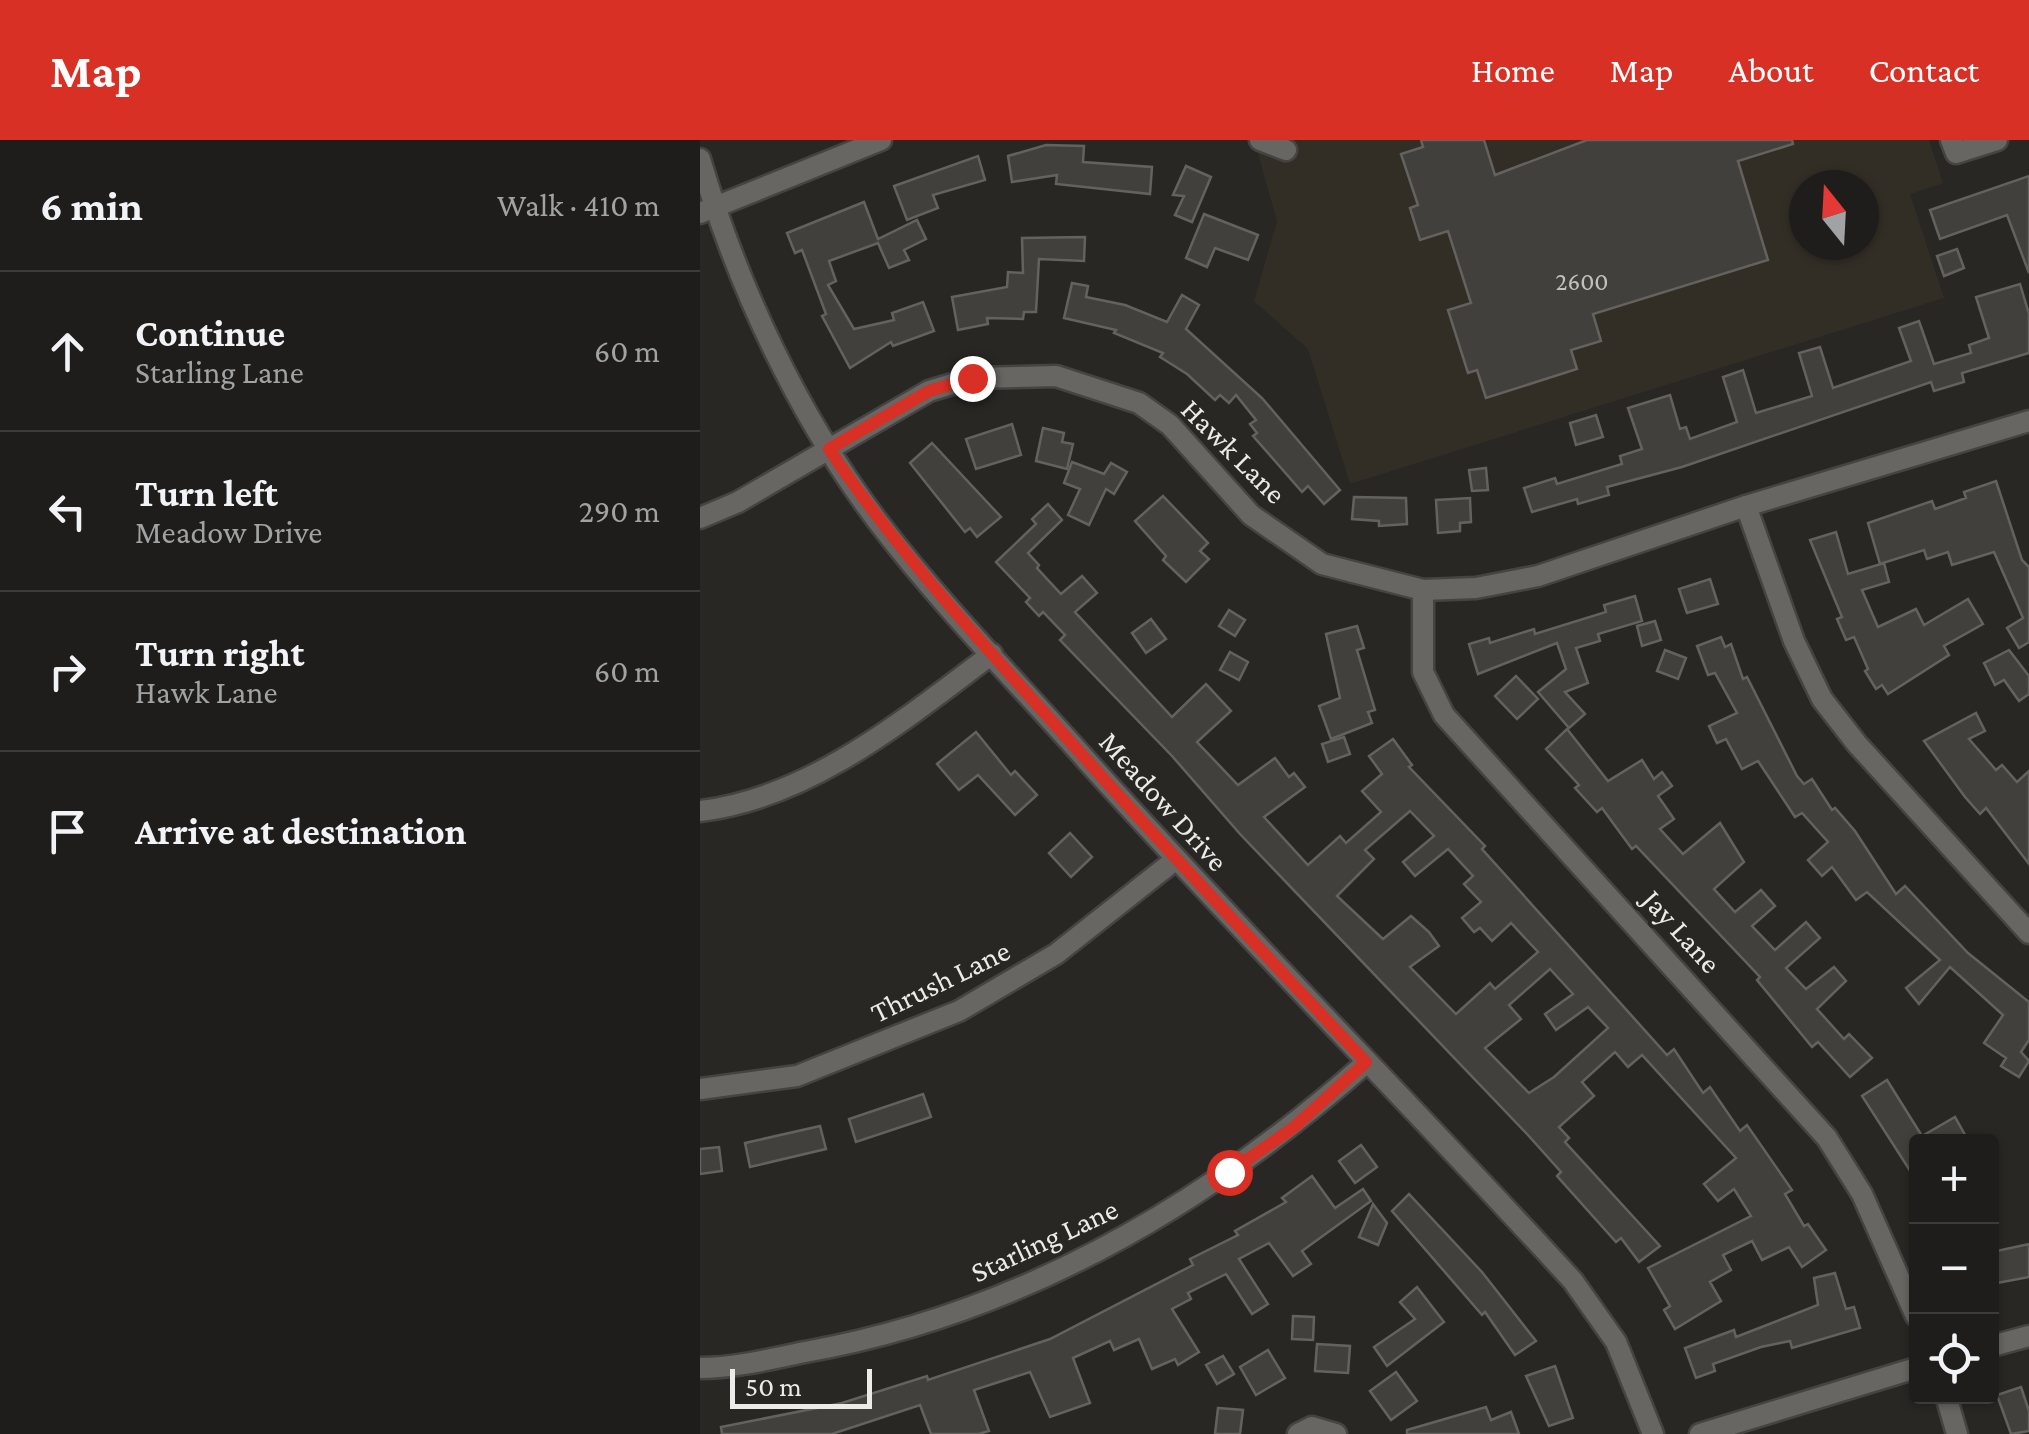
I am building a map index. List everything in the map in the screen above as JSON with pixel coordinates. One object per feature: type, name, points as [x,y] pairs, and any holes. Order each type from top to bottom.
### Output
[{"type":"street","points":[[708,212],[882,140]]},
{"type":"street","points":[[1260,140],[1286,150]]},
{"type":"street","points":[[1954,147],[1996,140]]},
{"type":"street","name":"Meadow Drive","points":[[700,159],[708,212],[770,342],[829,449],[878,522],[1176,860],[1572,1281],[1616,1342],[1652,1434]]},
{"type":"street","name":"Hawk Lane","points":[[700,518],[929,391],[990,376],[1056,376],[1139,403],[1170,425],[1251,515],[1322,564],[1423,590],[1476,588],[1538,576],[1746,506],[2029,421]]},
{"type":"street","points":[[1746,506],[1794,642],[1822,699],[1857,744],[2029,932]]},
{"type":"street","name":"Jay Lane","points":[[1423,590],[1422,672],[1444,715],[1827,1138],[1862,1194],[1915,1314]]},
{"type":"street","points":[[700,811],[787,785],[838,761],[892,729],[992,654]]},
{"type":"street","name":"Thrush Lane","points":[[700,1089],[796,1076],[959,1011],[1056,954],[1176,860]]},
{"type":"street","name":"Starling Lane","points":[[700,1368],[858,1343],[933,1323],[1069,1268],[1150,1224],[1293,1128],[1366,1062]]},
{"type":"street","points":[[1999,1344],[2029,1336]]},
{"type":"street","points":[[1700,1434],[1909,1370]]},
{"type":"street","points":[[1949,1404],[1958,1434]]},
{"type":"street","points":[[1298,1434],[1312,1426],[1336,1434]]},
{"type":"shaded area","points":[[1254,140],[1929,140],[1943,183],[1910,194],[1944,298],[1350,484],[1308,349],[1254,301],[1277,221]]},
{"type":"building","points":[[1421,140],[1484,140],[1495,175],[1587,140],[1792,140],[1793,144],[1738,161],[1768,260],[1593,314],[1601,341],[1571,350],[1577,369],[1486,398],[1477,370],[1468,373],[1448,310],[1471,303],[1448,231],[1420,240],[1410,208],[1418,205],[1401,154],[1423,147]]},
{"type":"building","points":[[1046,145],[1084,146],[1083,162],[1152,167],[1150,194],[1056,184],[1057,175],[1012,182],[1008,156]]},
{"type":"building","points":[[978,156],[985,180],[933,195],[938,208],[907,220],[894,186]]},
{"type":"building","points":[[1186,166],[1211,177],[1192,222],[1175,215],[1184,196],[1173,195]]},
{"type":"building","points":[[2029,176],[2029,273],[2007,215],[1940,239],[1930,210]]},
{"type":"building","points":[[864,202],[878,239],[917,220],[926,239],[904,250],[909,260],[889,268],[878,243],[829,261],[836,281],[828,285],[854,329],[894,320],[892,313],[923,302],[934,331],[893,346],[891,342],[850,368],[822,316],[826,314],[802,250],[795,253],[787,233]]},
{"type":"building","points":[[1204,214],[1258,235],[1248,260],[1215,248],[1207,267],[1186,258]]},
{"type":"building","points":[[1085,237],[1084,261],[1039,259],[1036,312],[1024,312],[1023,319],[987,318],[988,324],[958,330],[952,297],[1007,287],[1008,272],[1023,273],[1022,238]]},
{"type":"building","points":[[1957,249],[1964,268],[1944,276],[1937,256]]},
{"type":"building","points":[[1072,283],[1088,286],[1086,297],[1125,305],[1167,322],[1182,295],[1199,305],[1186,329],[1262,398],[1340,490],[1324,504],[1308,486],[1302,492],[1253,436],[1257,433],[1250,424],[1256,420],[1236,395],[1229,403],[1220,395],[1215,400],[1187,374],[1160,357],[1163,353],[1114,333],[1116,330],[1064,318]]},
{"type":"building","points":[[2020,284],[2029,314],[2029,353],[1962,373],[1964,382],[1934,391],[1931,382],[1682,467],[1607,487],[1609,495],[1532,512],[1524,488],[1555,478],[1557,484],[1622,464],[1620,456],[1642,449],[1628,408],[1670,395],[1680,429],[1686,427],[1690,439],[1737,422],[1723,377],[1743,370],[1756,413],[1812,396],[1799,353],[1820,347],[1833,388],[1911,361],[1899,328],[1919,321],[1934,364],[1971,353],[1969,345],[1989,338],[1976,297]]},
{"type":"building","points":[[1596,415],[1603,437],[1576,445],[1570,423]]},
{"type":"building","points":[[1012,424],[1021,455],[976,469],[966,439]]},
{"type":"building","points":[[1043,428],[1064,433],[1062,442],[1073,444],[1067,469],[1036,461]]},
{"type":"building","points":[[932,443],[1001,517],[977,537],[970,528],[965,532],[910,463]]},
{"type":"building","points":[[1072,462],[1104,474],[1111,463],[1127,472],[1114,494],[1106,489],[1089,525],[1068,515],[1080,489],[1064,483]]},
{"type":"building","points":[[1486,468],[1488,490],[1472,491],[1469,470]]},
{"type":"building","points":[[1996,481],[2022,560],[2029,567],[2029,642],[2019,648],[2007,628],[2023,618],[1994,552],[1952,565],[1948,552],[1927,559],[1924,550],[1880,564],[1868,523],[1932,501],[1935,509],[1966,498],[1964,492]]},
{"type":"building","points":[[1163,496],[1208,543],[1200,551],[1209,559],[1186,582],[1163,560],[1166,556],[1135,521]]},
{"type":"building","points":[[1354,497],[1406,498],[1407,524],[1379,526],[1379,521],[1352,519]]},
{"type":"building","points":[[1470,498],[1471,522],[1460,523],[1460,531],[1438,533],[1436,500]]},
{"type":"building","points":[[1048,504],[1062,520],[1028,553],[1039,565],[1037,568],[1061,594],[1082,576],[1097,593],[1075,612],[1172,717],[1206,684],[1231,711],[1197,742],[1238,785],[1275,758],[1289,777],[1294,773],[1305,787],[1264,817],[1308,865],[1340,836],[1346,843],[1381,812],[1362,791],[1382,774],[1369,756],[1393,739],[1412,765],[1409,767],[1485,846],[1482,849],[1667,1055],[1674,1049],[1703,1093],[1710,1087],[1740,1131],[1747,1125],[1792,1190],[1785,1194],[1804,1226],[1808,1224],[1826,1250],[1802,1267],[1789,1247],[1762,1260],[1752,1241],[1723,1255],[1731,1270],[1710,1282],[1721,1301],[1675,1329],[1664,1310],[1670,1306],[1648,1268],[1751,1216],[1734,1189],[1718,1201],[1704,1184],[1736,1158],[1642,1055],[1628,1067],[1615,1052],[1582,1082],[1594,1096],[1559,1127],[1569,1138],[1565,1142],[1660,1246],[1639,1262],[1621,1238],[1616,1242],[1557,1176],[1561,1172],[1527,1134],[1060,640],[1065,635],[1043,612],[1039,616],[1026,602],[1030,598],[996,562],[1036,524],[1032,519]],"holes":[[[1410,811],[1434,836],[1403,862],[1415,876],[1448,849],[1473,876],[1464,884],[1481,902],[1462,918],[1474,932],[1480,928],[1492,941],[1511,923],[1538,952],[1495,989],[1490,983],[1456,1014],[1410,967],[1439,946],[1429,932],[1411,916],[1383,939],[1337,896],[1374,859],[1365,850]],[[1550,969],[1573,994],[1545,1014],[1556,1030],[1588,1007],[1608,1028],[1554,1077],[1529,1093],[1485,1048],[1521,1019],[1509,1005]]]},
{"type":"building","points":[[1836,532],[1848,574],[1884,563],[1889,582],[1862,590],[1878,627],[1916,609],[1924,625],[1968,599],[1983,624],[1944,646],[1949,655],[1888,694],[1882,685],[1876,689],[1865,671],[1868,669],[1854,637],[1846,640],[1837,619],[1842,617],[1810,540]]},
{"type":"building","points":[[1710,579],[1718,604],[1687,613],[1679,589]]},
{"type":"building","points":[[1635,596],[1642,621],[1598,634],[1600,641],[1576,648],[1588,683],[1565,692],[1585,714],[1569,728],[1538,692],[1566,669],[1557,643],[1478,674],[1469,644],[1489,638],[1490,643],[1534,629],[1535,634],[1606,612],[1604,605]]},
{"type":"building","points":[[1229,610],[1245,620],[1235,636],[1219,626]]},
{"type":"building","points":[[1151,619],[1166,639],[1146,653],[1132,633]]},
{"type":"building","points":[[1655,621],[1661,640],[1642,646],[1637,626]]},
{"type":"building","points":[[1357,626],[1364,648],[1357,650],[1375,710],[1368,712],[1372,723],[1331,739],[1319,706],[1340,698],[1326,634]]},
{"type":"building","points":[[1721,637],[1725,647],[1731,644],[1743,679],[1747,677],[1797,776],[1804,784],[1812,779],[1832,810],[1835,808],[1855,831],[1896,894],[1905,886],[1968,953],[2029,1002],[2029,1040],[2021,1052],[2029,1061],[2019,1077],[2001,1066],[2006,1058],[1984,1043],[2003,1015],[1950,967],[1919,1004],[1906,988],[1940,960],[1867,892],[1856,900],[1832,867],[1822,876],[1808,860],[1828,842],[1802,813],[1795,817],[1758,761],[1742,769],[1726,739],[1717,743],[1709,726],[1737,713],[1715,673],[1708,675],[1697,646]]},
{"type":"building","points":[[1665,650],[1686,658],[1678,679],[1657,671]]},
{"type":"building","points":[[2009,650],[2029,676],[2029,694],[2019,701],[2004,680],[1995,685],[1984,663]]},
{"type":"building","points":[[1230,652],[1248,662],[1239,680],[1220,670]]},
{"type":"building","points":[[1516,676],[1538,699],[1517,719],[1495,696]]},
{"type":"building","points":[[1976,713],[1985,731],[1969,739],[1996,770],[2002,765],[2017,782],[2029,771],[2029,864],[1986,808],[1980,814],[1965,797],[1924,741]]},
{"type":"building","points":[[1567,729],[1608,781],[1642,760],[1654,779],[1662,772],[1672,786],[1658,796],[1674,819],[1660,829],[1683,854],[1720,823],[1744,862],[1714,889],[1735,912],[1761,890],[1775,906],[1752,926],[1775,950],[1806,922],[1820,938],[1786,968],[1806,989],[1834,967],[1846,981],[1817,1009],[1844,1039],[1849,1034],[1872,1058],[1850,1077],[1818,1042],[1812,1047],[1757,980],[1760,977],[1636,846],[1632,849],[1602,808],[1597,812],[1575,788],[1579,785],[1546,749]]},
{"type":"building","points":[[976,732],[1011,775],[1015,771],[1037,795],[1015,815],[978,775],[959,790],[937,764]]},
{"type":"building","points":[[1344,737],[1350,754],[1328,762],[1322,744]]},
{"type":"building","points":[[1070,833],[1092,857],[1071,877],[1049,853]]},
{"type":"building","points":[[1887,1080],[1921,1134],[1909,1134],[1909,1169],[1862,1096]]},
{"type":"building","points":[[923,1094],[931,1117],[856,1142],[849,1119]]},
{"type":"building","points":[[1955,1117],[1965,1134],[1925,1134]]},
{"type":"building","points":[[820,1126],[826,1149],[750,1167],[745,1143]]},
{"type":"building","points":[[1361,1145],[1377,1167],[1355,1183],[1339,1161]]},
{"type":"building","points":[[719,1147],[722,1171],[700,1174],[700,1149]]},
{"type":"building","points":[[1312,1176],[1335,1208],[1363,1189],[1371,1201],[1302,1251],[1311,1264],[1293,1276],[1269,1243],[1239,1259],[1268,1304],[1252,1314],[1226,1274],[1188,1293],[1191,1299],[1172,1309],[1199,1352],[1178,1365],[1175,1359],[1152,1369],[1139,1339],[1114,1350],[1110,1341],[1073,1358],[1090,1403],[1050,1417],[1030,1372],[974,1390],[989,1431],[979,1434],[931,1434],[920,1405],[832,1434],[722,1434],[721,1427],[842,1403],[927,1376],[928,1380],[1050,1339],[1193,1265],[1190,1259],[1238,1235],[1235,1231],[1286,1202],[1282,1198]]},
{"type":"building","points":[[1409,1194],[1482,1272],[1536,1341],[1515,1355],[1485,1312],[1482,1315],[1392,1211]]},
{"type":"building","points":[[1373,1204],[1387,1223],[1378,1245],[1359,1237]]},
{"type":"building","points":[[2029,1244],[2029,1277],[1999,1283],[1999,1250]]},
{"type":"building","points":[[1835,1273],[1846,1309],[1854,1307],[1860,1328],[1792,1348],[1790,1341],[1761,1347],[1713,1364],[1715,1371],[1696,1378],[1685,1348],[1734,1330],[1736,1337],[1818,1305],[1814,1278]]},
{"type":"building","points":[[1417,1287],[1444,1322],[1387,1366],[1374,1347],[1415,1319],[1400,1302]]},
{"type":"building","points":[[1293,1316],[1314,1317],[1313,1340],[1292,1339]]},
{"type":"building","points":[[1317,1344],[1350,1346],[1348,1373],[1315,1371]]},
{"type":"building","points":[[1268,1350],[1285,1378],[1256,1395],[1240,1367]]},
{"type":"building","points":[[1223,1356],[1234,1374],[1217,1384],[1206,1365]]},
{"type":"building","points":[[1555,1366],[1573,1418],[1549,1426],[1526,1376]]},
{"type":"building","points":[[1396,1372],[1417,1401],[1391,1420],[1370,1391]]},
{"type":"building","points":[[2021,1387],[2029,1411],[2029,1431],[2011,1434],[1999,1394]]},
{"type":"building","points":[[1486,1407],[1491,1420],[1511,1412],[1519,1434],[1407,1434],[1407,1430]]},
{"type":"building","points":[[1218,1408],[1243,1410],[1240,1434],[1215,1434]]},
{"type":"route","points":[[972,378],[929,391],[829,449],[878,522],[931,587],[1176,860],[1366,1062],[1293,1128],[1229,1172]]}]
